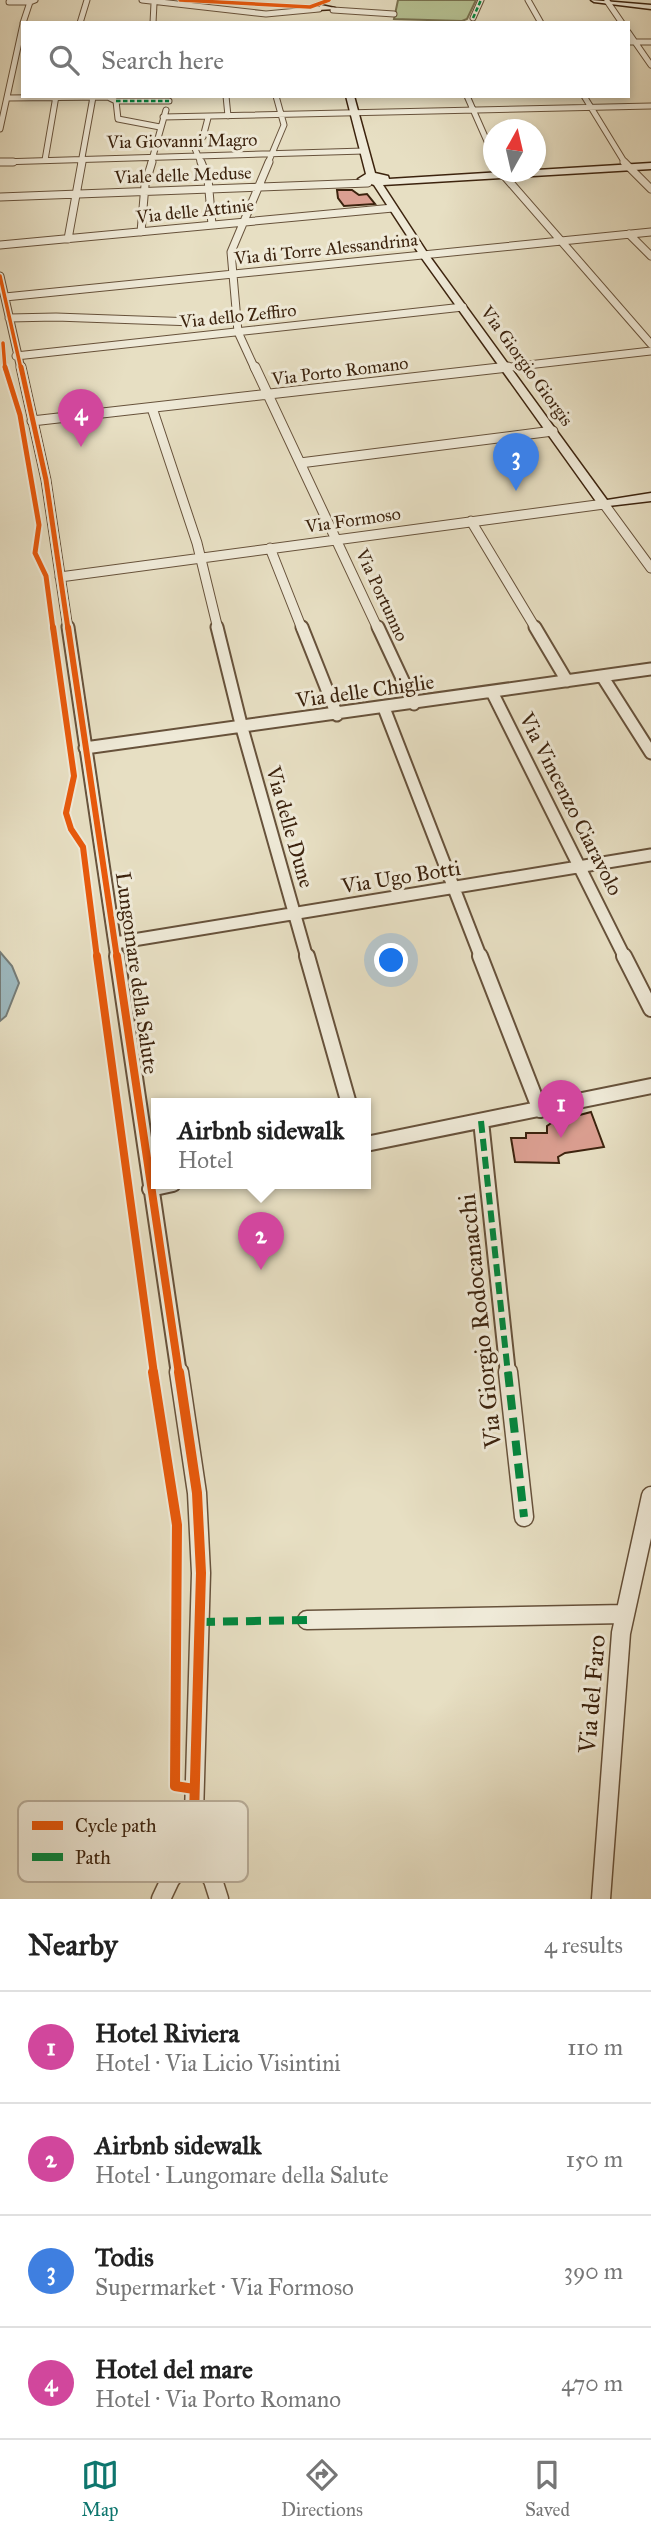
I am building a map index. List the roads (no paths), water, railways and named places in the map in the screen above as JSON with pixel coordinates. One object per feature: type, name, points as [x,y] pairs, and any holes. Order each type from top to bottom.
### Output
[{"type":"street","points":[[81,21],[87,0]]},
{"type":"street","points":[[142,0],[259,14],[318,9],[394,14]]},
{"type":"street","points":[[333,21],[330,9],[337,0]]},
{"type":"street","points":[[472,18],[481,0]]},
{"type":"street","points":[[528,0],[540,21]]},
{"type":"street","points":[[594,0],[651,5]]},
{"type":"street","points":[[627,0],[651,5]]},
{"type":"street","points":[[9,2],[32,1],[24,21]]},
{"type":"street","points":[[607,2],[621,21]]},
{"type":"street","points":[[153,21],[154,3]]},
{"type":"street","points":[[270,21],[290,13]]},
{"type":"street","points":[[0,129],[21,32]]},
{"type":"street","points":[[632,42],[651,42]]},
{"type":"street","points":[[632,42],[651,65]]},
{"type":"street","points":[[15,57],[21,57]]},
{"type":"street","points":[[7,99],[32,98]]},
{"type":"street","points":[[45,160],[56,98]]},
{"type":"street","points":[[68,239],[93,98]]},
{"type":"street","points":[[112,98],[116,101],[169,99],[144,192],[141,232]]},
{"type":"street","points":[[226,98],[228,116]]},
{"type":"street","points":[[277,98],[283,115]]},
{"type":"street","name":"Via Giorgio Giorgis","points":[[350,98],[374,179],[425,255],[651,568]]},
{"type":"street","points":[[468,98],[483,132]]},
{"type":"street","points":[[585,98],[626,164],[651,189]]},
{"type":"street","points":[[116,101],[118,119],[160,127]]},
{"type":"street","points":[[163,117],[651,106]]},
{"type":"street","name":"Via Portunno","points":[[283,115],[284,125],[275,153],[241,222],[232,248],[238,332],[414,704]]},
{"type":"street","points":[[208,118],[203,137],[193,143],[208,177],[212,225]]},
{"type":"street","name":"Via Giovanni Magro","points":[[0,162],[364,151]]},
{"type":"street","name":"Viale delle Meduse","points":[[546,170],[651,160]]},
{"type":"street","name":"Viale delle Meduse","points":[[546,166],[651,166]]},
{"type":"street","name":"Viale delle Meduse","points":[[374,179],[483,170]]},
{"type":"street","name":"Viale delle Meduse","points":[[0,197],[210,190],[483,174]]},
{"type":"street","points":[[511,182],[651,344]]},
{"type":"street","name":"Via delle Attinie","points":[[0,245],[393,208]]},
{"type":"street","name":"Via di Torre Alessandrina","points":[[5,297],[651,232]]},
{"type":"street","points":[[629,234],[651,256]]},
{"type":"street","name":"Lungomare della Salute","points":[[0,276],[46,480],[200,1525],[194,1801]]},
{"type":"street","name":"Via dello Zeffiro","points":[[16,356],[463,307]]},
{"type":"street","points":[[9,318],[78,315],[148,322],[194,322]]},
{"type":"street","name":"Via Porto Romano","points":[[32,421],[651,351]]},
{"type":"street","name":"Via delle Dune","points":[[152,408],[201,558],[242,728],[347,1098]]},
{"type":"street","points":[[300,463],[553,431]]},
{"type":"street","name":"Via Formoso","points":[[60,577],[651,497]]},
{"type":"street","points":[[471,522],[567,681]]},
{"type":"street","points":[[270,548],[337,715]]},
{"type":"street","name":"Via delle Chiglie","points":[[85,748],[337,715],[651,669]]},
{"type":"street","points":[[602,676],[651,753]]},
{"type":"street","name":"Via Vincenzo Ciaravolo","points":[[492,692],[651,1009]]},
{"type":"street","points":[[384,708],[540,1110]]},
{"type":"street","name":"Via Ugo Botti","points":[[115,943],[651,855]]},
{"type":"street","points":[[371,1143],[651,1086]]},
{"type":"street","name":"Via Giorgio Rodocanacchi","points":[[481,1121],[524,1517]]},
{"type":"street","name":"Via del Faro","points":[[601,1899],[624,1614],[651,1496]]},
{"type":"street","points":[[307,1620],[624,1614]]},
{"type":"street","points":[[160,1899],[169,1882]]},
{"type":"street","points":[[214,1882],[219,1899]]},
{"type":"water","points":[[0,952],[12,966],[19,983],[6,1016],[0,1021]]},
{"type":"place","name":"Hotel del mare","points":[[81,447]]},
{"type":"place","name":"Todis","points":[[516,491]]},
{"type":"place","name":"Hotel Riviera","points":[[561,1138]]},
{"type":"place","name":"Airbnb sidewalk","points":[[261,1270]]}]
